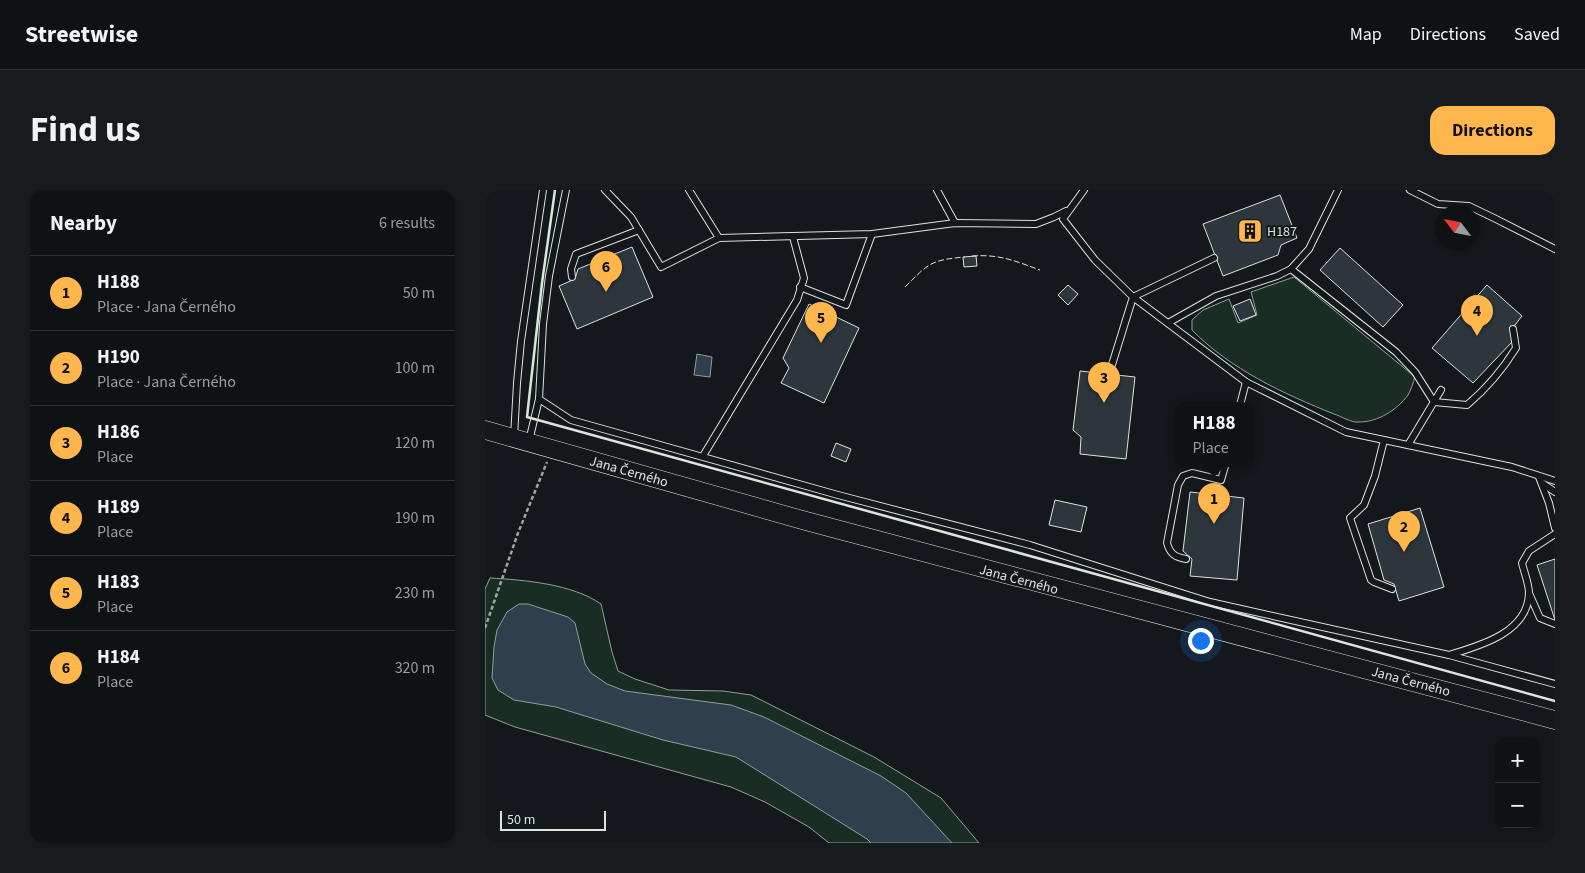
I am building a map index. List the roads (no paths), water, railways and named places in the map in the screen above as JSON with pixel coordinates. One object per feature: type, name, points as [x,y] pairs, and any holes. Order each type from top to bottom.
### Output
[{"type":"street","name":"Jana Černého","points":[[485,430],[816,524],[1555,720]]},
{"type":"lane","points":[[521,440],[517,383],[521,341],[543,190]]},
{"type":"lane","points":[[521,440],[539,399],[543,324],[549,276],[566,190]]},
{"type":"lane","points":[[605,190],[631,218],[661,267],[719,238],[872,234],[955,223],[1036,224],[1069,209]]},
{"type":"lane","points":[[689,190],[719,238]]},
{"type":"lane","points":[[937,190],[955,223]]},
{"type":"lane","points":[[1084,190],[1063,219],[1095,260],[1133,297],[1246,382],[1346,432],[1512,467],[1541,480],[1555,492]]},
{"type":"lane","points":[[1168,323],[1216,296],[1277,276],[1291,269],[1309,249],[1338,190]]},
{"type":"lane","points":[[1410,190],[1438,204],[1469,206],[1555,249]]},
{"type":"lane","points":[[572,277],[571,269],[576,254],[639,230]]},
{"type":"lane","points":[[801,287],[846,305],[872,234]]},
{"type":"lane","points":[[703,456],[797,300],[804,278],[793,236]]},
{"type":"lane","points":[[1111,368],[1133,297],[1215,258]]},
{"type":"lane","points":[[1291,269],[1396,352],[1415,372],[1434,402]]},
{"type":"lane","points":[[1434,402],[1467,405],[1478,396],[1517,348],[1513,329]]},
{"type":"lane","points":[[1242,402],[1246,382]]},
{"type":"lane","points":[[1408,445],[1441,390]]},
{"type":"lane","points":[[539,399],[571,420],[838,495],[1030,545],[1210,602],[1449,655],[1555,684]]},
{"type":"lane","points":[[1384,440],[1375,476],[1364,505],[1350,518],[1371,580],[1392,589]]},
{"type":"lane","points":[[1187,559],[1177,557],[1170,551],[1167,543],[1178,485],[1183,476],[1192,473],[1221,480],[1224,467]]},
{"type":"lane","points":[[1541,480],[1555,481]]},
{"type":"lane","points":[[1541,480],[1555,528]]},
{"type":"lane","points":[[1555,534],[1529,551],[1522,563],[1529,593],[1540,618],[1555,624]]},
{"type":"lane","points":[[1449,655],[1482,646],[1508,631],[1521,616],[1529,593]]},
{"type":"water","points":[[697,354],[712,357],[710,377],[694,375]]},
{"type":"water","points":[[519,604],[528,604],[568,617],[575,623],[585,664],[591,673],[607,684],[625,691],[731,705],[764,717],[881,776],[906,793],[952,843],[871,843],[736,757],[663,740],[556,707],[514,700],[498,690],[492,678],[497,630],[507,612]]},
{"type":"place","name":"H187","points":[[1250,231]]},
{"type":"place","name":"H184","points":[[606,292]]},
{"type":"place","name":"H189","points":[[1477,336]]},
{"type":"place","name":"H183","points":[[821,343]]},
{"type":"place","name":"H186","points":[[1104,403]]},
{"type":"place","name":"H188","points":[[1214,524]]},
{"type":"place","name":"H190","points":[[1404,552]]}]
